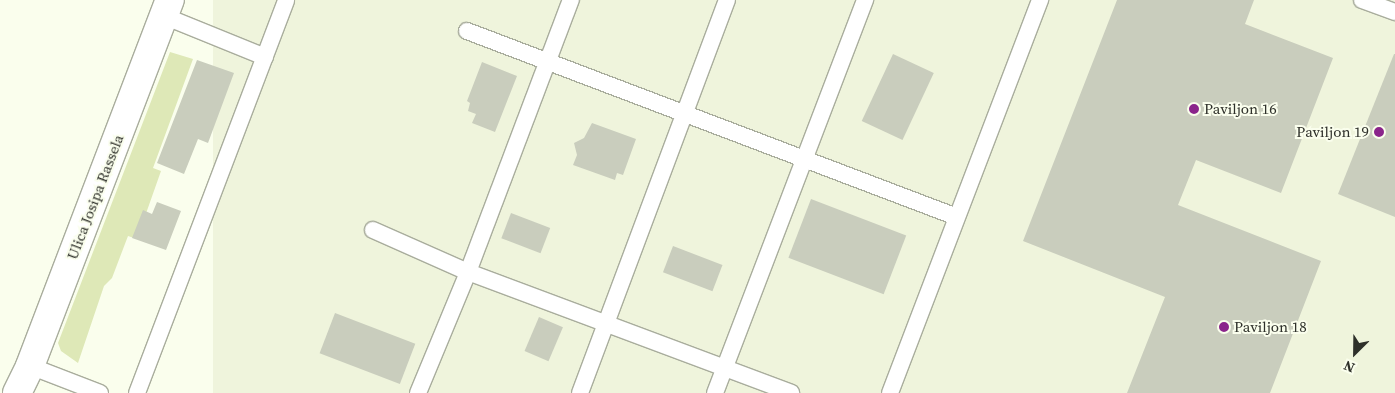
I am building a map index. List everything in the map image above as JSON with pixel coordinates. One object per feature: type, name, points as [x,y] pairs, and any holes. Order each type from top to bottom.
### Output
[{"type":"street","name":"Ulica Josipa Rassela","points":[[16,393],[30,366],[167,8]]},
{"type":"street","points":[[0,387],[16,393]]},
{"type":"lane","points":[[136,393],[286,0]]},
{"type":"lane","points":[[418,393],[468,272],[571,0]]},
{"type":"lane","points":[[580,393],[727,0]]},
{"type":"lane","points":[[715,393],[865,0]]},
{"type":"lane","points":[[890,393],[1040,0]]},
{"type":"lane","points":[[1362,0],[1395,12]]},
{"type":"lane","points":[[167,8],[265,57]]},
{"type":"lane","points":[[467,31],[957,217]]},
{"type":"lane","points":[[373,230],[468,272],[791,393]]},
{"type":"lane","points":[[30,366],[100,393]]},
{"type":"shaded area","points":[[213,0],[1395,0],[1395,393],[213,393]]},
{"type":"green space","points":[[170,52],[193,59],[153,168],[161,171],[137,239],[128,236],[112,278],[104,286],[78,363],[61,351],[58,343]]},
{"type":"building","name":"Paviljon 16","points":[[1117,0],[1254,0],[1245,24],[1333,58],[1281,193],[1196,160],[1178,205],[1321,261],[1270,393],[1127,393],[1165,297],[1023,241]]},
{"type":"building","points":[[893,54],[934,73],[903,140],[862,121]]},
{"type":"building","name":"Paviljon 19","points":[[1395,54],[1395,217],[1338,194]]},
{"type":"building","points":[[197,60],[234,73],[208,143],[198,139],[184,174],[157,163]]},
{"type":"building","points":[[482,62],[517,76],[495,132],[472,123],[476,114],[468,111],[470,103],[467,101]]},
{"type":"building","points":[[592,123],[636,139],[623,175],[617,173],[615,180],[573,165],[577,155],[574,143],[584,138]]},
{"type":"building","points":[[811,199],[906,236],[884,294],[788,258]]},
{"type":"building","points":[[157,202],[181,211],[166,250],[132,238],[143,210],[152,214]]},
{"type":"building","points":[[511,213],[550,228],[541,253],[501,238]]},
{"type":"building","points":[[673,246],[722,265],[712,291],[663,272]]},
{"type":"building","points":[[335,313],[415,344],[400,384],[320,353]]},
{"type":"building","points":[[539,317],[563,327],[548,361],[525,351]]},
{"type":"place","name":"Paviljon 16","points":[[1194,109]]},
{"type":"place","name":"Paviljon 19","points":[[1379,132]]},
{"type":"place","name":"Paviljon 18","points":[[1224,327]]}]
